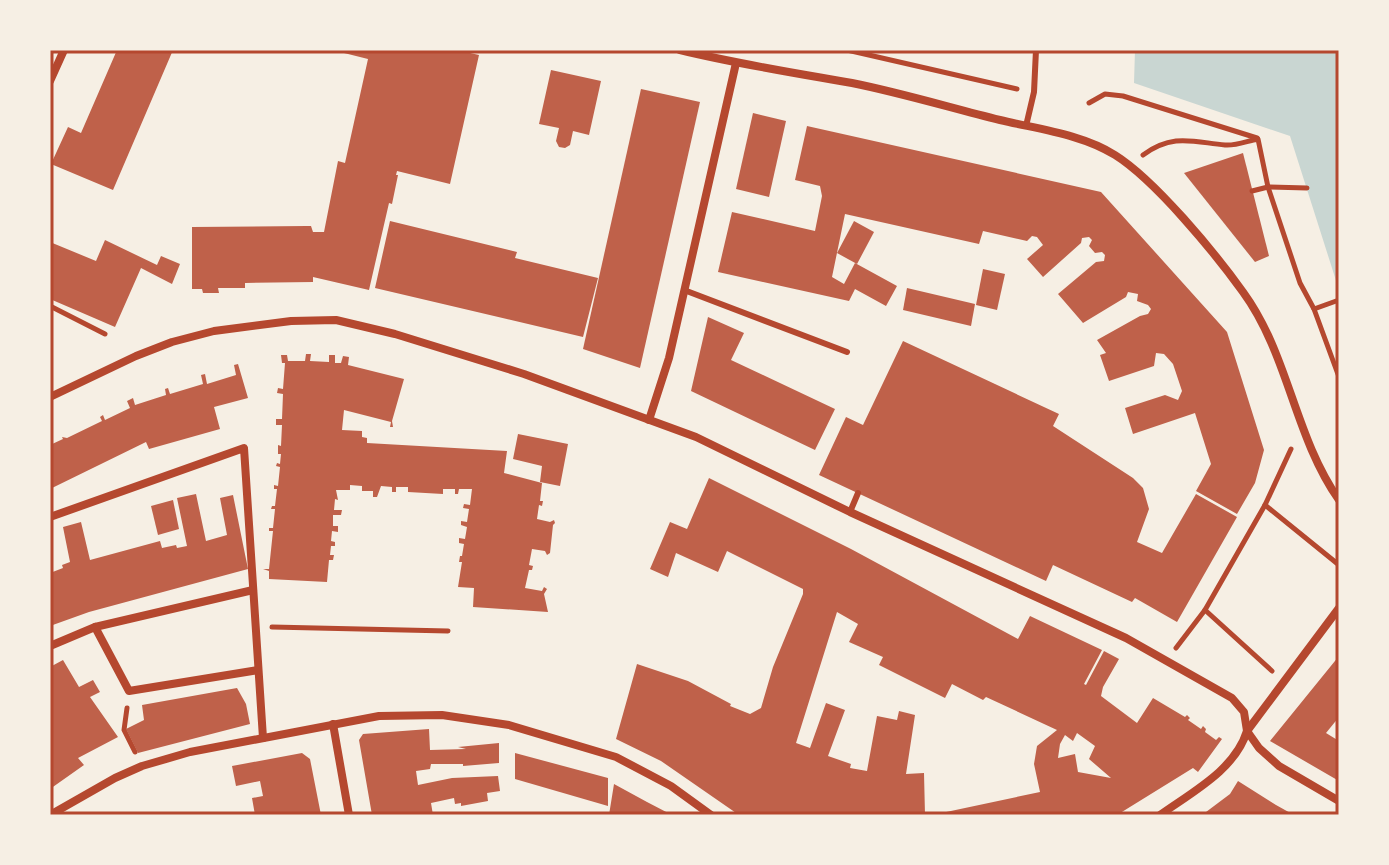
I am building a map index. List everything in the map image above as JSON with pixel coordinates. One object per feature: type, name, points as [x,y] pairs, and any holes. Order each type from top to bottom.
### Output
[{"type":"street","points":[[50,81],[64,50]]},
{"type":"street","points":[[680,50],[856,84],[1026,126],[1112,153],[1129,165],[1183,221],[1243,292],[1266,328],[1303,432],[1323,478],[1339,500]]},
{"type":"street","points":[[649,420],[669,358],[736,63]]},
{"type":"street","points":[[50,397],[172,342],[214,331],[291,321],[336,320],[395,334],[510,370],[696,437],[850,512],[1126,638],[1232,698],[1244,712],[1247,731],[1259,748],[1279,766],[1339,801]]},
{"type":"street","points":[[50,517],[244,448],[263,738]]},
{"type":"street","points":[[50,646],[95,627],[253,590]]},
{"type":"street","points":[[1160,815],[1215,776],[1242,747],[1247,731],[1339,608]]},
{"type":"street","points":[[95,627],[129,691],[258,670]]},
{"type":"street","points":[[50,815],[81,795],[142,766],[190,752],[379,716],[442,715],[509,725],[616,757],[671,786],[711,815]]},
{"type":"street","points":[[333,724],[349,815]]},
{"type":"lane","points":[[1026,126],[1034,92],[1036,50]]},
{"type":"lane","points":[[684,290],[847,352]]},
{"type":"lane","points":[[850,512],[858,493]]},
{"type":"path","points":[[847,50],[1034,92]]},
{"type":"path","points":[[1089,103],[1105,94],[1123,96],[1258,139]]},
{"type":"path","points":[[1129,165],[1155,146],[1179,141],[1191,139],[1229,145],[1258,139]]},
{"type":"path","points":[[1258,139],[1268,187],[1300,283],[1314,309],[1339,377]]},
{"type":"path","points":[[1252,191],[1268,187],[1307,188]]},
{"type":"path","points":[[1314,309],[1339,300]]},
{"type":"path","points":[[50,306],[105,334]]},
{"type":"path","points":[[1166,662],[1205,610],[1265,505],[1289,452],[1303,432]]},
{"type":"path","points":[[1265,505],[1339,565]]},
{"type":"path","points":[[1205,610],[1285,682]]},
{"type":"path","points":[[255,627],[448,631]]},
{"type":"path","points":[[129,691],[124,730],[142,766]]},
{"type":"shaded area","points":[[1135,50],[1339,50],[1339,290],[1290,136],[1134,83]]},
{"type":"building","points":[[117,50],[173,50],[113,190],[51,164],[68,127],[81,133]]},
{"type":"building","points":[[332,50],[457,50],[479,55],[450,184],[397,171],[392,204],[389,203],[369,290],[313,277],[313,282],[245,283],[245,288],[218,288],[219,293],[192,289],[192,227],[311,226],[313,232],[324,232],[338,161],[345,163],[368,59]]},
{"type":"building","points":[[551,70],[601,81],[589,135],[573,131],[570,145],[565,148],[559,147],[556,141],[559,128],[539,124]]},
{"type":"building","points":[[641,89],[700,102],[640,368],[583,349]]},
{"type":"building","points":[[753,113],[786,121],[769,197],[736,189]]},
{"type":"building","points":[[807,126],[1101,192],[1227,332],[1264,450],[1255,483],[1237,514],[1196,491],[1211,464],[1195,413],[1133,434],[1125,408],[1165,395],[1178,400],[1182,391],[1173,364],[1164,354],[1156,353],[1154,366],[1109,381],[1100,355],[1106,353],[1097,340],[1148,314],[1151,309],[1148,305],[1137,301],[1138,294],[1128,292],[1126,297],[1083,323],[1058,294],[1096,262],[1104,261],[1102,252],[1095,253],[1089,246],[1092,240],[1089,237],[1082,238],[1081,243],[1043,277],[1027,259],[1043,245],[1037,237],[1032,236],[1027,241],[983,231],[979,244],[845,214],[832,277],[844,284],[855,263],[897,286],[886,306],[855,289],[849,301],[718,272],[732,212],[815,231],[822,196],[820,186],[795,180]]},
{"type":"building","points":[[1243,153],[1269,256],[1255,262],[1184,173]]},
{"type":"building","points":[[390,221],[517,252],[515,258],[598,278],[583,337],[375,288]]},
{"type":"building","points":[[854,221],[874,232],[857,264],[837,253]]},
{"type":"building","points":[[105,240],[157,265],[161,256],[180,264],[172,284],[141,268],[115,327],[50,299],[50,242],[96,261]]},
{"type":"building","points":[[983,269],[1005,274],[997,310],[976,305]]},
{"type":"building","points":[[907,288],[975,304],[971,326],[903,310]]},
{"type":"building","points":[[708,317],[744,333],[731,360],[835,409],[815,450],[691,391]]},
{"type":"building","points":[[903,341],[1059,414],[1053,426],[1133,478],[1143,488],[1149,509],[1137,542],[1162,553],[1196,494],[1237,517],[1177,622],[1135,598],[1132,602],[1053,565],[1046,581],[819,475],[846,417],[863,425]]},
{"type":"building","points":[[306,354],[311,354],[310,361],[329,362],[329,355],[335,355],[335,363],[341,363],[343,356],[349,357],[348,365],[404,379],[393,427],[390,427],[391,422],[344,410],[342,430],[362,431],[367,443],[507,451],[504,473],[542,483],[540,501],[543,501],[542,506],[539,505],[537,519],[554,520],[555,523],[550,553],[547,555],[545,551],[532,549],[529,565],[533,566],[525,588],[547,589],[544,594],[548,612],[473,607],[474,588],[458,587],[462,562],[459,562],[464,544],[459,543],[459,538],[465,539],[467,527],[461,525],[461,521],[467,522],[469,509],[463,508],[464,504],[470,505],[472,489],[459,489],[455,494],[455,489],[443,489],[443,494],[408,492],[408,487],[396,487],[396,492],[392,492],[392,487],[381,486],[377,497],[373,497],[373,491],[362,491],[362,486],[350,485],[350,490],[336,490],[338,500],[335,499],[334,510],[342,510],[341,515],[333,515],[333,526],[338,526],[338,532],[332,531],[331,541],[335,542],[335,546],[331,546],[330,555],[334,555],[333,560],[329,560],[327,582],[269,579],[269,571],[263,569],[269,569],[273,531],[269,528],[273,528],[275,509],[271,509],[275,506],[277,489],[274,485],[278,486],[280,467],[276,466],[280,464],[278,445],[281,446],[282,425],[276,425],[276,419],[282,419],[283,394],[277,393],[278,388],[283,389],[285,363],[282,363],[281,355],[287,355],[288,361],[305,361]]},
{"type":"building","points":[[238,364],[248,398],[214,407],[220,429],[149,449],[146,442],[50,489],[50,445],[62,437],[67,438],[102,421],[100,417],[103,415],[105,420],[130,408],[127,401],[133,398],[135,405],[166,395],[165,389],[168,388],[170,394],[203,384],[201,375],[205,374],[207,384],[236,375],[234,365]]},
{"type":"building","points":[[518,434],[568,444],[560,486],[540,482],[542,466],[513,459]]},
{"type":"building","points":[[709,478],[851,549],[1018,639],[1030,616],[1102,650],[1086,685],[1104,651],[1119,659],[1101,696],[1137,723],[1153,698],[1185,717],[1187,715],[1188,720],[1201,729],[1203,726],[1205,732],[1216,740],[1219,737],[1222,739],[1198,772],[1193,768],[1117,815],[932,815],[1040,792],[1034,764],[1037,746],[1057,730],[952,684],[945,698],[879,665],[883,657],[849,642],[858,624],[837,612],[796,743],[810,748],[826,703],[845,710],[828,756],[851,764],[850,768],[867,771],[877,716],[897,720],[899,711],[915,715],[906,774],[924,773],[925,815],[739,815],[661,761],[616,739],[637,664],[688,681],[750,714],[761,708],[773,667],[803,594],[803,589],[727,551],[718,572],[676,553],[668,577],[650,569],[670,522],[687,529]],"holes":[[[1077,733],[1095,746],[1089,759],[1111,778],[1078,772],[1075,754],[1058,758],[1065,735],[1073,741]]]},
{"type":"building","points":[[196,494],[206,541],[227,535],[220,498],[233,495],[248,569],[89,612],[50,626],[50,573],[70,562],[63,527],[81,522],[90,560],[160,541],[162,548],[187,546],[177,498]]},
{"type":"building","points":[[173,500],[179,529],[158,535],[151,506]]},
{"type":"building","points":[[1339,656],[1339,717],[1326,733],[1339,741],[1339,781],[1270,741]]},
{"type":"building","points":[[63,660],[79,687],[93,680],[100,692],[90,697],[118,737],[78,758],[84,765],[50,789],[50,667]]},
{"type":"building","points":[[237,688],[246,704],[250,724],[138,753],[126,729],[144,720],[142,705]]},
{"type":"building","points":[[429,729],[430,750],[466,749],[458,747],[499,743],[499,763],[463,766],[431,764],[430,769],[416,771],[418,785],[452,778],[498,776],[500,791],[487,793],[488,801],[461,806],[461,803],[455,804],[454,798],[431,803],[433,815],[372,815],[359,740],[363,734]]},
{"type":"building","points":[[302,753],[310,759],[321,815],[255,815],[252,798],[263,796],[260,781],[236,786],[232,766]]},
{"type":"building","points":[[515,753],[608,778],[608,806],[515,779]]},
{"type":"building","points":[[1238,781],[1294,815],[1237,815],[1233,812],[1230,815],[1202,815],[1230,794]]},
{"type":"building","points":[[614,784],[647,802],[672,815],[609,815]]}]
